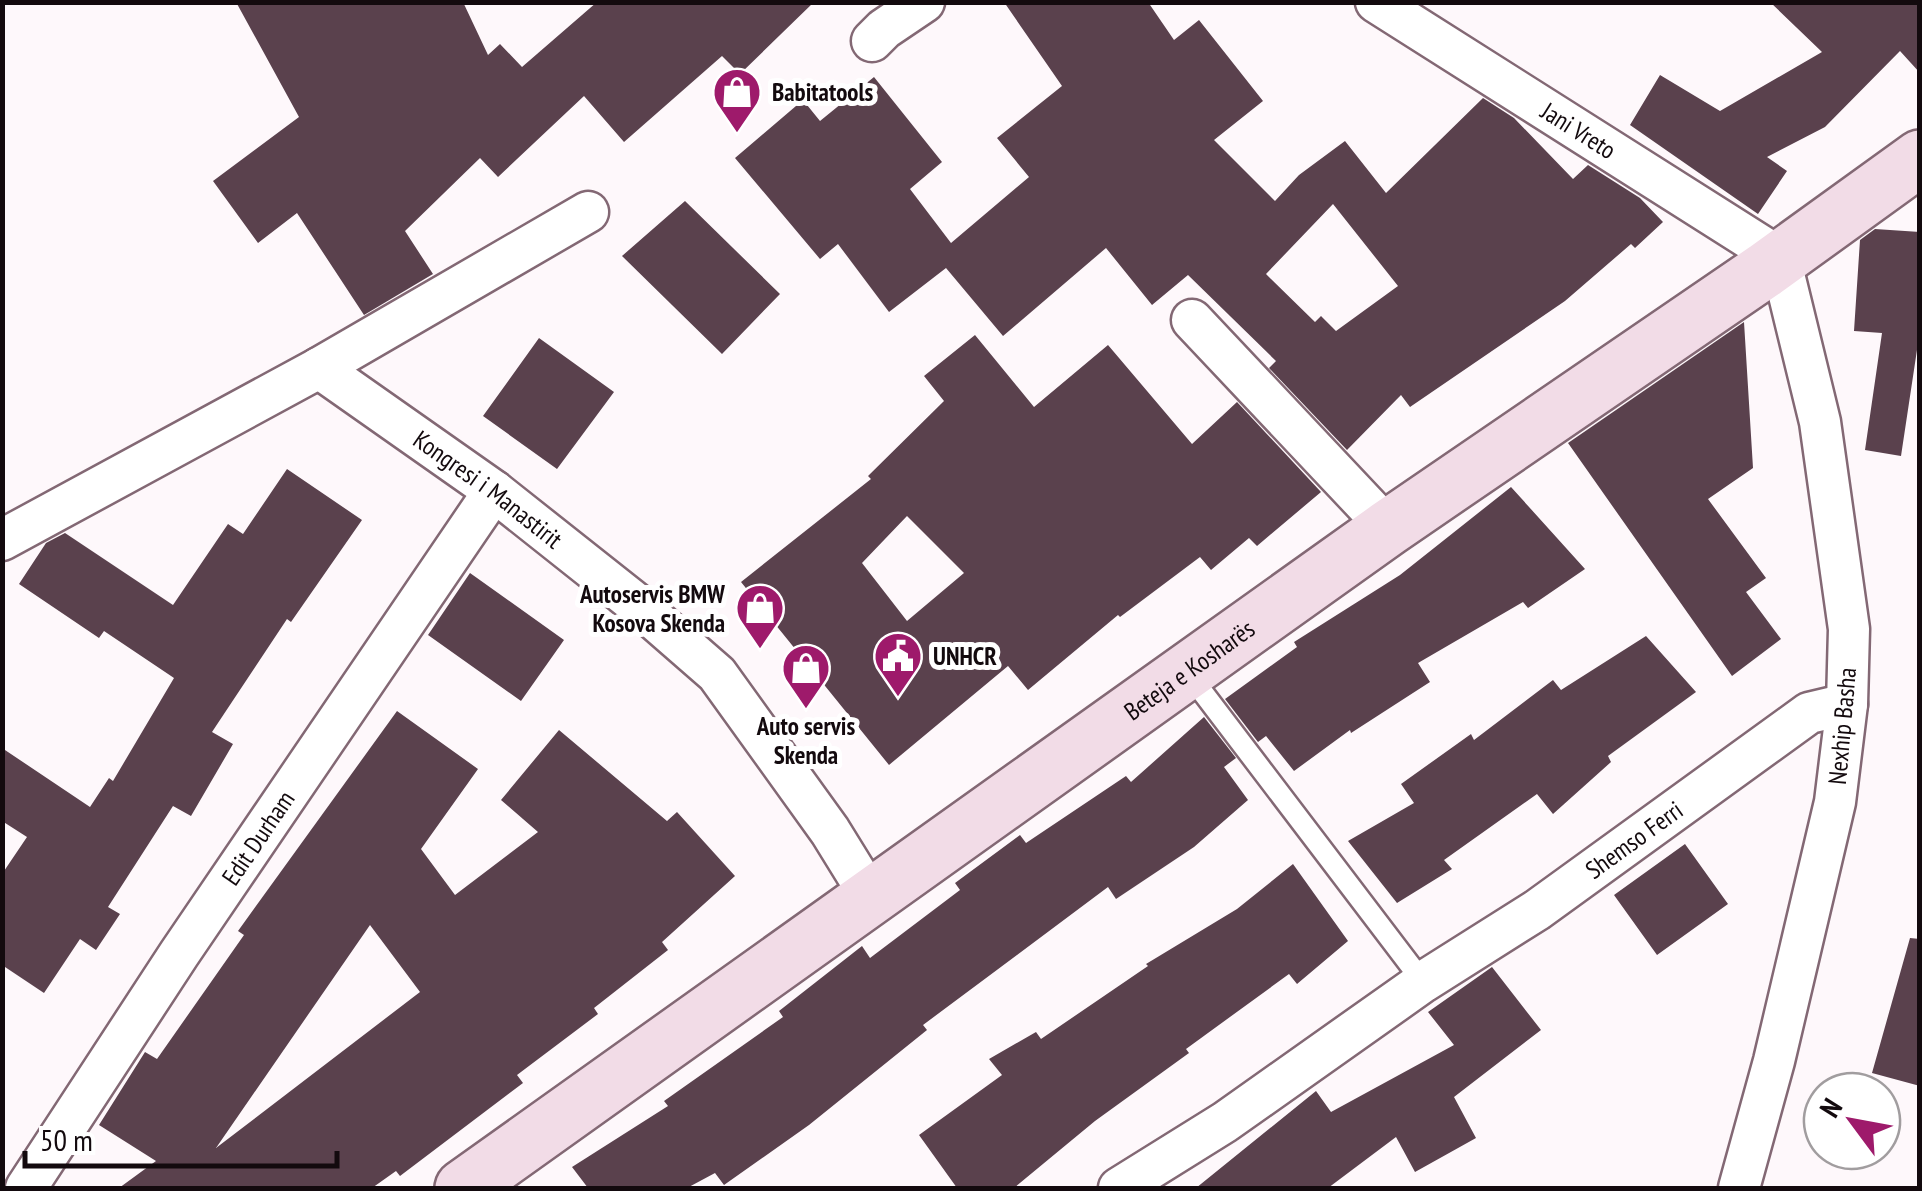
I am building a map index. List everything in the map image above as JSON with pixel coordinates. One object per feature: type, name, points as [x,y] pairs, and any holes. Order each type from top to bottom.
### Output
[{"type":"street","points":[[872,41],[924,2]]},
{"type":"street","name":"Jani Vreto","points":[[1376,2],[1780,258]]},
{"type":"street","name":"Beteja e Kosharës","points":[[462,1188],[1388,528],[1920,158]]},
{"type":"street","points":[[2,540],[319,368],[588,212]]},
{"type":"street","name":"Nexhip Basha","points":[[1739,1188],[1774,1061],[1835,802],[1847,704],[1849,630],[1820,422],[1780,258]]},
{"type":"street","points":[[1192,320],[1388,528]]},
{"type":"street","name":"Kongresi i Manastirit","points":[[319,368],[494,491],[717,674],[830,831],[872,899]]},
{"type":"street","name":"Edit Durham","points":[[26,1188],[179,954],[494,491]]},
{"type":"street","name":"Shemso Ferri","points":[[1119,1188],[1225,1122],[1423,982],[1537,910],[1808,713],[1847,704]]},
{"type":"lane","points":[[1187,673],[1423,982]]},
{"type":"building","points":[[236,2],[463,2],[488,55],[500,44],[522,67],[597,2],[814,2],[740,74],[722,56],[624,142],[584,96],[498,177],[480,158],[405,231],[433,274],[364,315],[297,213],[258,243],[213,181],[299,117]]},
{"type":"building","points":[[1004,2],[1148,2],[1174,40],[1199,20],[1263,101],[1214,140],[1275,201],[1299,175],[1345,141],[1386,193],[1483,98],[1514,118],[1573,179],[1588,165],[1640,198],[1663,222],[1565,301],[1410,407],[1401,395],[1347,450],[1269,368],[1276,361],[1188,275],[1152,305],[1106,248],[1003,336],[946,268],[889,312],[838,244],[820,259],[735,158],[803,100],[820,121],[874,77],[942,162],[910,189],[951,243],[1029,177],[997,138],[1062,86]],"holes":[[[1333,204],[1398,286],[1336,331],[1321,316],[1315,322],[1266,274]]]},
{"type":"building","points":[[1770,2],[1920,2],[1920,73],[1900,51],[1825,127],[1767,157],[1787,171],[1758,214],[1630,125],[1660,75],[1720,111],[1822,52]]},
{"type":"building","points":[[685,201],[780,294],[722,354],[622,256]]},
{"type":"building","points":[[1875,229],[1920,232],[1920,330],[1901,456],[1865,450],[1882,333],[1854,331],[1860,240]]},
{"type":"building","points":[[1744,322],[1753,468],[1708,499],[1766,578],[1746,592],[1781,639],[1732,676],[1568,443]]},
{"type":"building","points":[[975,335],[1034,407],[1108,345],[1192,444],[1237,402],[1321,492],[1257,546],[1249,538],[1211,570],[1200,557],[1118,615],[1028,690],[1008,666],[889,765],[741,582],[871,479],[868,476],[944,401],[924,376]],"holes":[[[907,516],[964,573],[907,621],[862,563]]]},
{"type":"building","points":[[539,338],[614,392],[557,469],[483,416]]},
{"type":"building","points":[[287,469],[362,520],[291,622],[287,619],[212,732],[233,744],[191,816],[173,806],[108,907],[120,914],[96,950],[80,939],[44,993],[2,965],[2,874],[27,837],[2,821],[2,748],[90,807],[109,778],[113,781],[174,678],[104,631],[99,638],[19,584],[46,543],[65,533],[173,605],[228,524],[243,534]]},
{"type":"building","points":[[1511,487],[1585,569],[1528,608],[1523,602],[1418,663],[1430,682],[1351,733],[1350,730],[1294,771],[1266,736],[1258,742],[1225,699],[1297,647],[1294,642],[1400,575]]},
{"type":"building","points":[[470,573],[564,640],[521,701],[428,635]]},
{"type":"building","points":[[1646,636],[1696,692],[1608,756],[1611,762],[1553,814],[1537,794],[1444,860],[1452,869],[1397,903],[1348,841],[1414,803],[1401,784],[1471,734],[1474,740],[1553,680],[1561,690]]},
{"type":"building","points":[[397,711],[478,769],[421,849],[455,895],[538,832],[501,800],[559,730],[667,821],[677,812],[735,876],[662,942],[668,950],[594,1008],[598,1014],[517,1075],[523,1083],[400,1176],[396,1171],[372,1188],[119,1188],[156,1161],[99,1125],[145,1052],[157,1059],[244,935],[238,931]],"holes":[[[370,925],[420,992],[216,1148]]]},
{"type":"building","points":[[1204,717],[1236,758],[1224,767],[1248,800],[1194,847],[1116,899],[1108,887],[923,1025],[927,1030],[809,1125],[724,1185],[715,1173],[687,1188],[588,1188],[572,1167],[668,1106],[664,1101],[783,1017],[779,1011],[862,946],[870,958],[960,890],[955,883],[1020,835],[1026,843],[1126,776],[1131,782]]},
{"type":"building","points":[[1685,844],[1728,904],[1657,955],[1614,895]]},
{"type":"building","points":[[1293,864],[1348,941],[1297,984],[1289,974],[1186,1049],[1189,1053],[1095,1121],[1014,1188],[957,1188],[919,1135],[1002,1075],[989,1059],[1036,1032],[1041,1039],[1146,964],[1237,909]]},
{"type":"building","points":[[1910,938],[1920,939],[1920,1086],[1902,1081],[1902,1071],[1873,1071]]},
{"type":"building","points":[[1492,967],[1541,1030],[1454,1097],[1476,1138],[1415,1172],[1396,1137],[1328,1188],[1196,1188],[1316,1091],[1331,1112],[1454,1045],[1428,1012]]},
{"type":"place","name":"Babitatools","points":[[737,134]]},
{"type":"place","name":"Autoservis BMW Kosova Skenda","points":[[760,650]]},
{"type":"place","name":"UNHCR","points":[[898,698]]},
{"type":"place","name":"Auto servis Skenda","points":[[806,710]]}]
